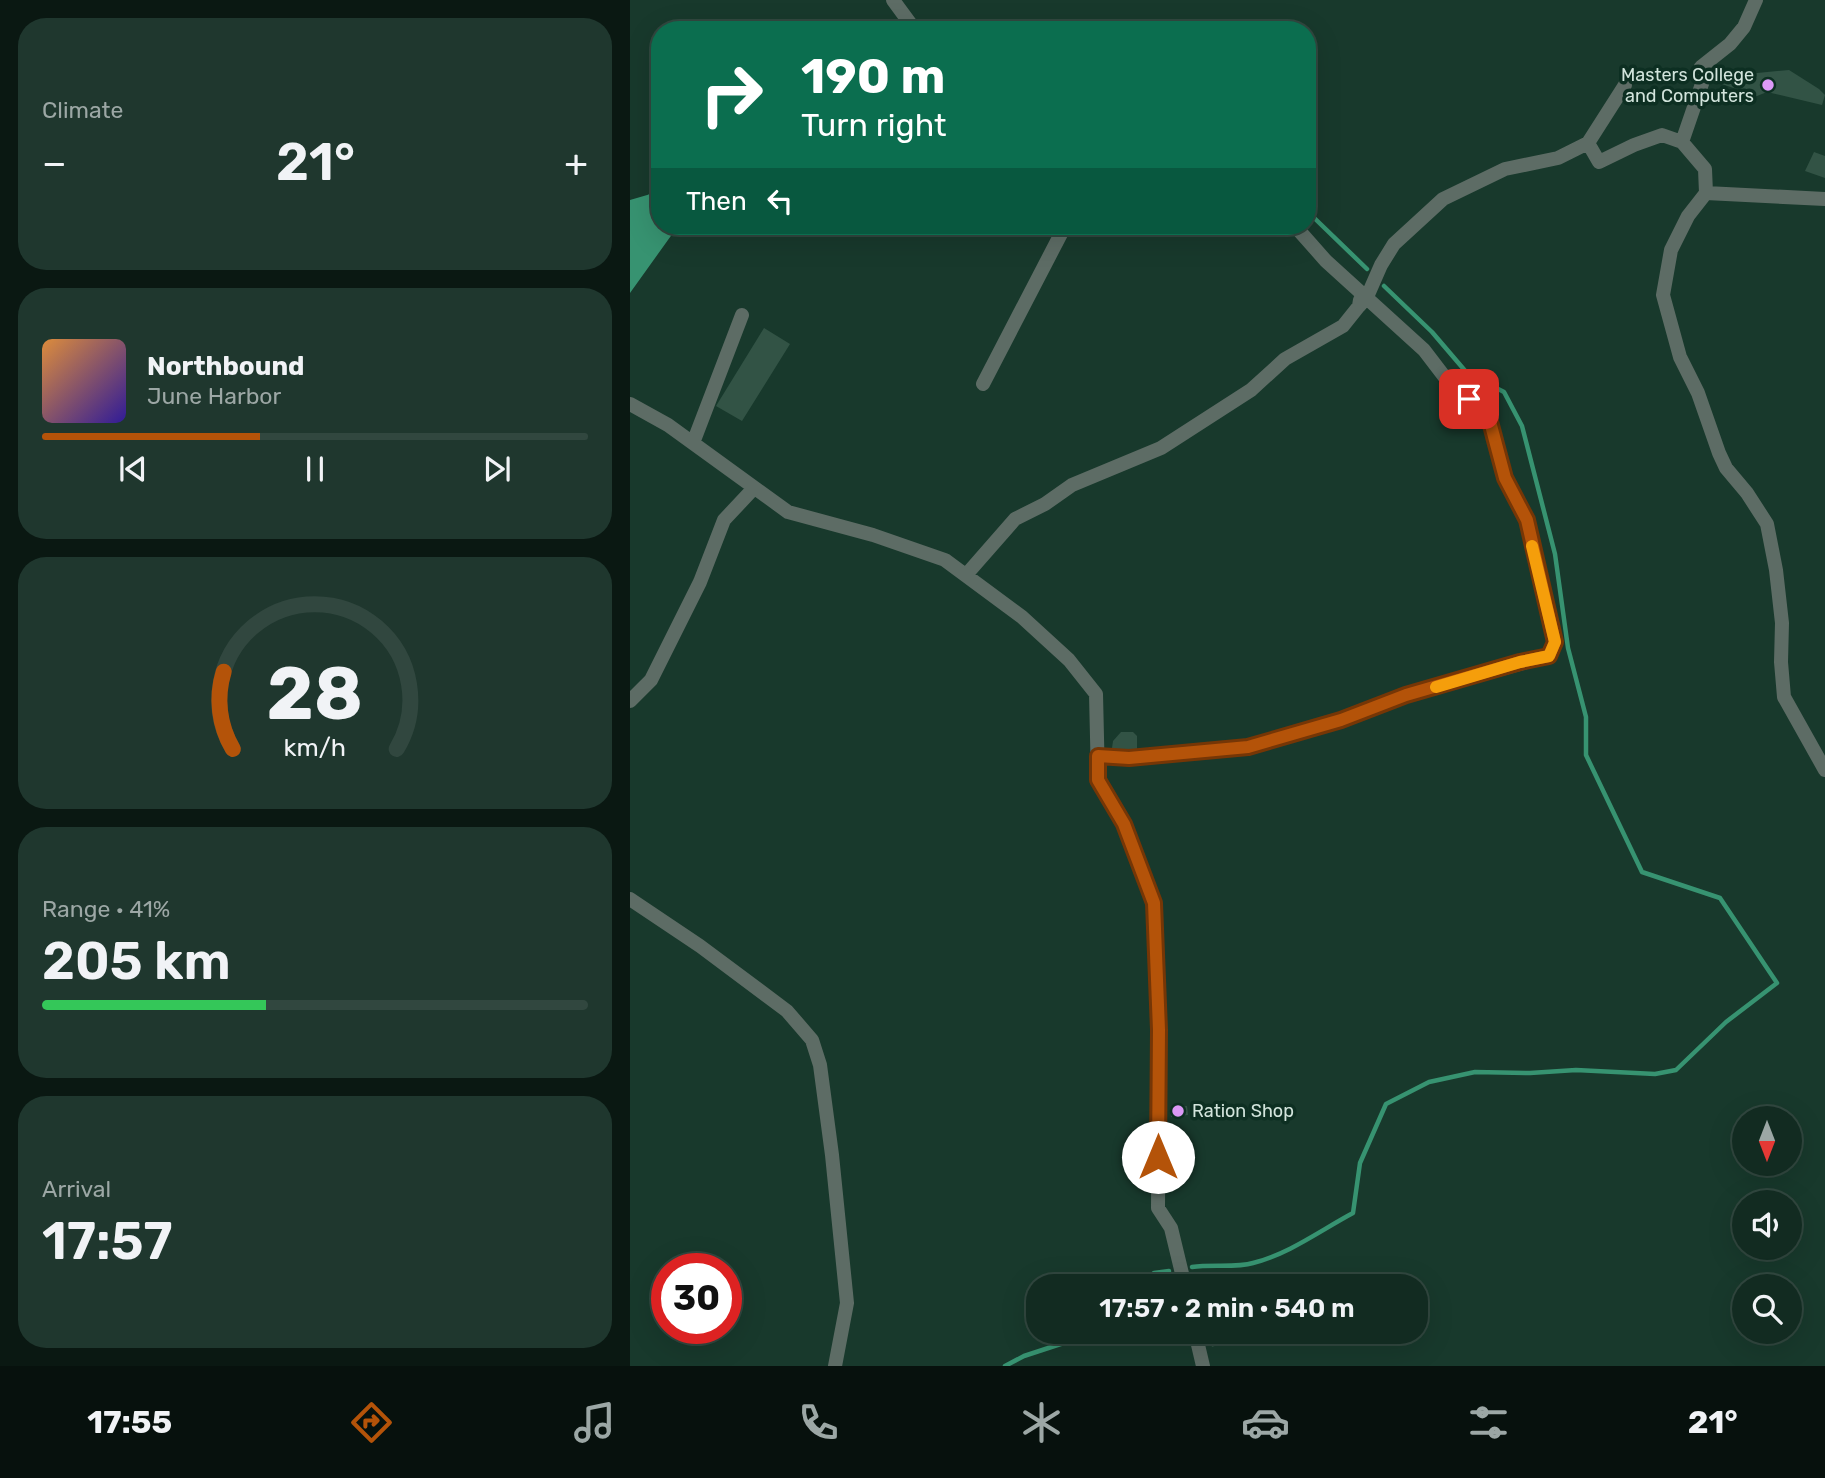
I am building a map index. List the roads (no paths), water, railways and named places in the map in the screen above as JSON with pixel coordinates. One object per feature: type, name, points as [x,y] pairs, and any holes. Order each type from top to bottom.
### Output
[{"type":"street","points":[[893,0],[908,21]]},
{"type":"street","points":[[1682,142],[1704,78],[1701,67],[1730,44],[1744,27],[1756,0]]},
{"type":"street","points":[[966,575],[1015,519],[1045,504],[1072,485],[1161,448],[1251,390],[1285,359],[1343,326],[1395,244],[1443,199],[1505,169],[1558,158],[1588,143],[1625,85]]},
{"type":"street","points":[[1588,143],[1599,162],[1662,135],[1682,142],[1705,169],[1706,193],[1688,216],[1671,250],[1663,295],[1680,357],[1698,393],[1719,453],[1726,468],[1747,493],[1767,524],[1782,623],[1784,697],[1825,770]]},
{"type":"street","points":[[1706,193],[1825,199]]},
{"type":"street","points":[[983,384],[1060,235]]},
{"type":"street","points":[[1098,756],[1129,758],[1248,747],[1341,720],[1406,695],[1549,656],[1555,642],[1527,520],[1505,478],[1488,414],[1450,384],[1424,350],[1362,298],[1303,235]]},
{"type":"street","points":[[693,443],[742,314]]},
{"type":"street","points":[[630,404],[668,425],[788,512],[873,535],[945,560],[1022,617],[1069,660],[1096,694],[1098,780],[1124,824],[1154,903],[1159,1030],[1158,1208],[1171,1228],[1182,1274]]},
{"type":"street","points":[[630,701],[651,680],[663,657],[700,582],[724,520],[754,488]]},
{"type":"street","points":[[630,899],[701,946],[776,1002],[812,1040],[820,1065],[832,1155],[847,1303],[835,1366]]},
{"type":"street","points":[[1198,1344],[1203,1366]]},
{"type":"waterway","points":[[1316,220],[1367,269]]},
{"type":"waterway","points":[[1192,1267],[1239,1265],[1266,1259],[1292,1248],[1353,1213],[1360,1163],[1386,1104],[1429,1082],[1475,1072],[1576,1070],[1655,1074],[1676,1070],[1726,1022],[1777,983],[1720,898],[1642,872],[1586,755],[1586,717],[1568,648],[1555,554],[1522,426],[1504,392],[1467,373],[1432,332],[1384,286]]},
{"type":"waterway","points":[[1153,1274],[1169,1271]]},
{"type":"waterway","points":[[1005,1366],[1024,1356],[1061,1344]]},
{"type":"place","name":"Masters College and Computers","points":[[1768,85]]},
{"type":"place","name":"Ration Shop","points":[[1178,1111]]}]
